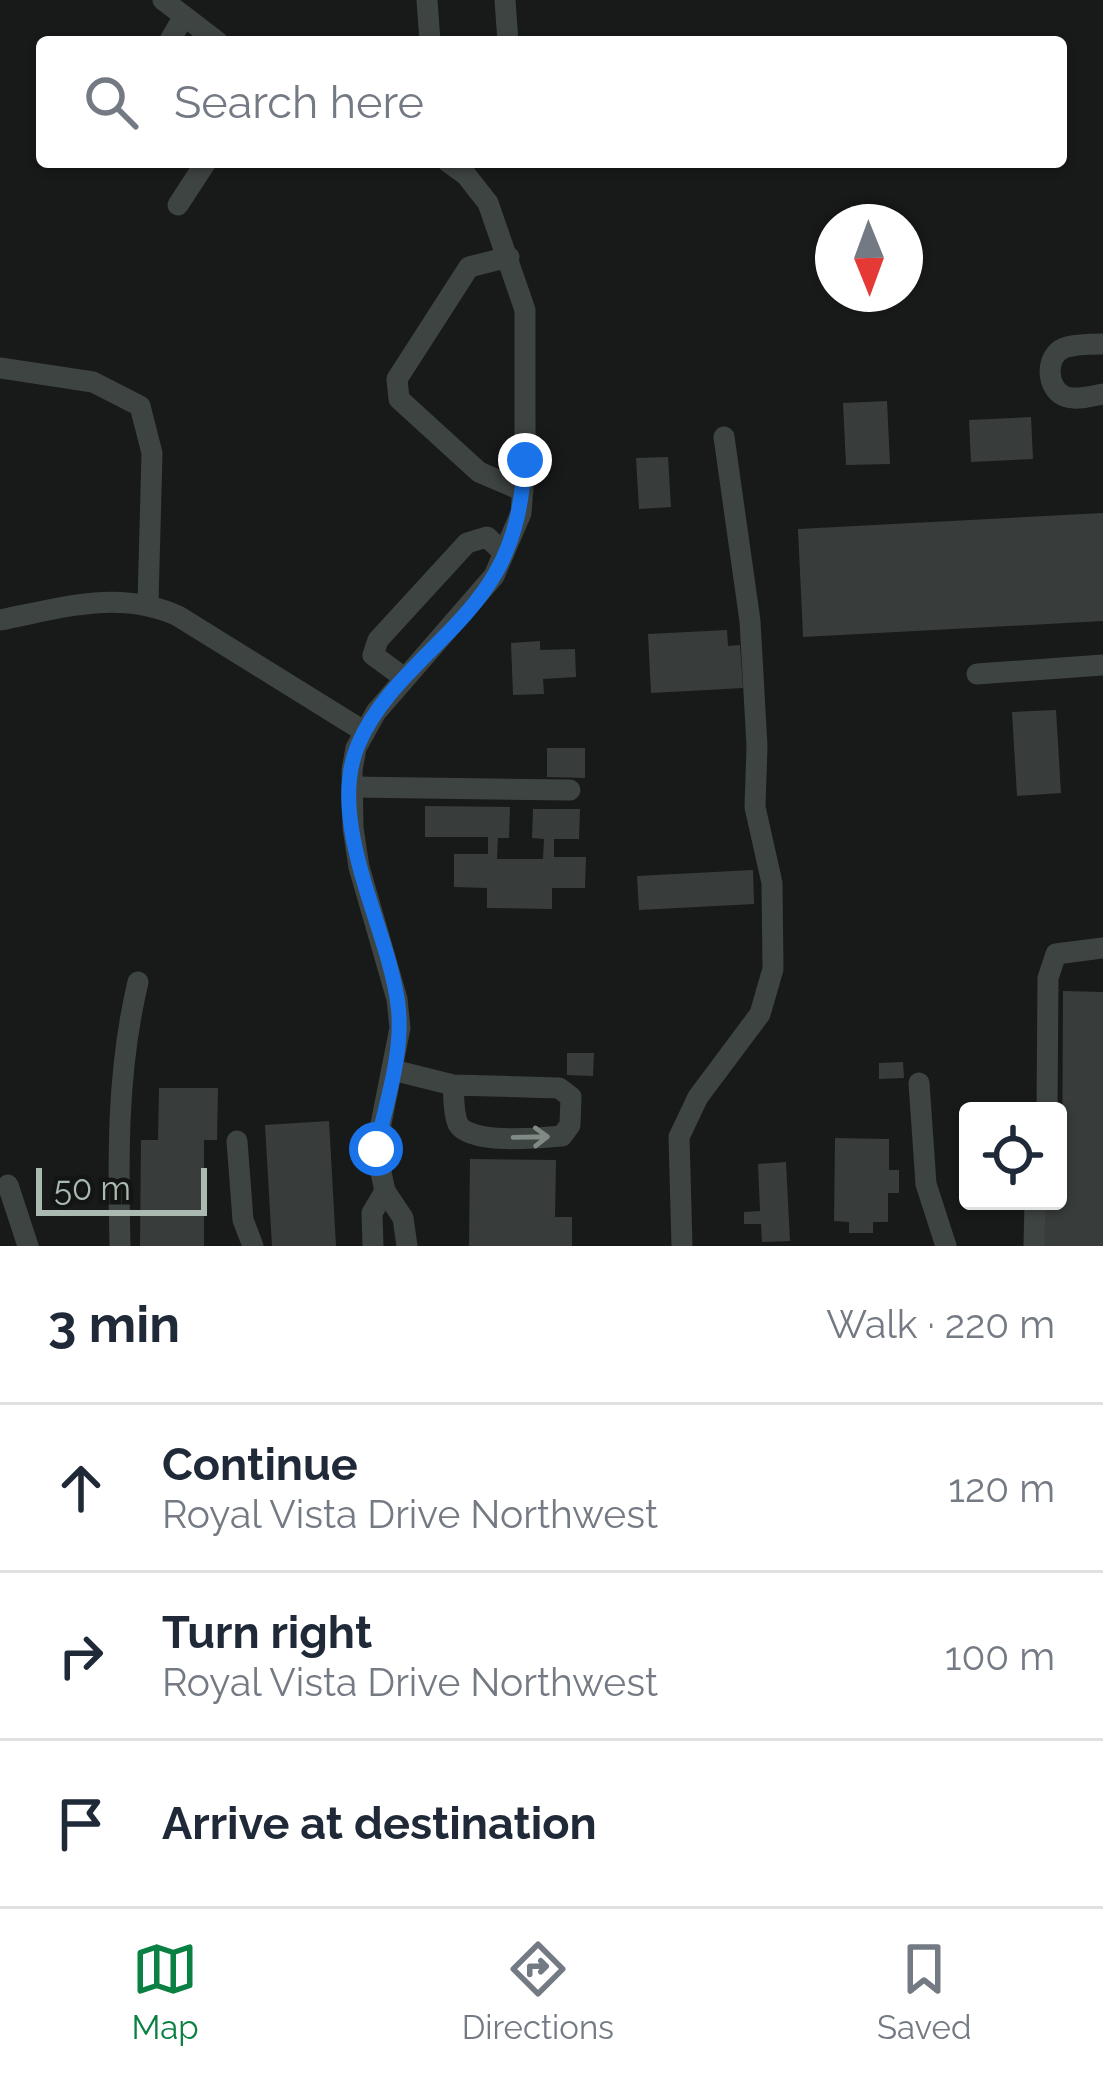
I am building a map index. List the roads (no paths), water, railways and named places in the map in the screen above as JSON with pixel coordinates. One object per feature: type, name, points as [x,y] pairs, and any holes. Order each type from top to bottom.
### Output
[{"type":"street","points":[[163,0],[210,36]]},
{"type":"street","points":[[427,0],[430,36]]},
{"type":"street","points":[[505,0],[508,36]]},
{"type":"street","points":[[173,36],[184,16]]},
{"type":"street","points":[[178,205],[202,168]]},
{"type":"street","points":[[407,1246],[403,1218],[385,1191],[376,1149],[400,1028],[398,999],[359,867],[352,787],[356,748],[403,677],[494,576],[521,513],[523,491],[526,310],[488,203],[456,168]]},
{"type":"street","points":[[509,257],[469,267],[397,380],[398,399],[479,472],[523,491]]},
{"type":"street","points":[[1103,344],[1062,349],[1053,356],[1049,369],[1052,385],[1061,395],[1103,394]]},
{"type":"street","points":[[0,368],[93,382],[140,406],[152,453],[148,603]]},
{"type":"street","points":[[682,1246],[679,1137],[698,1097],[760,1015],[773,969],[772,883],[755,807],[758,746],[750,622],[724,437]]},
{"type":"street","points":[[403,677],[374,655],[378,640],[467,543],[487,537],[504,553]]},
{"type":"street","points":[[0,620],[112,601],[148,603],[178,616],[365,732]]},
{"type":"street","points":[[977,674],[1103,665]]},
{"type":"street","points":[[352,787],[570,790]]},
{"type":"street","points":[[1047,1102],[1048,978],[1056,954],[1103,948]]},
{"type":"street","points":[[120,1246],[117,1126],[126,1029],[138,982]]},
{"type":"street","points":[[393,1070],[453,1085],[559,1088],[571,1097],[570,1125],[562,1136],[484,1138],[464,1131],[456,1120],[453,1085]]},
{"type":"street","points":[[919,1083],[926,1184],[946,1246]]},
{"type":"street","points":[[237,1141],[243,1220],[253,1246]]},
{"type":"street","points":[[8,1185],[28,1246]]},
{"type":"street","points":[[373,1246],[372,1213],[385,1191]]},
{"type":"street","points":[[1034,1210],[1034,1246]]}]
